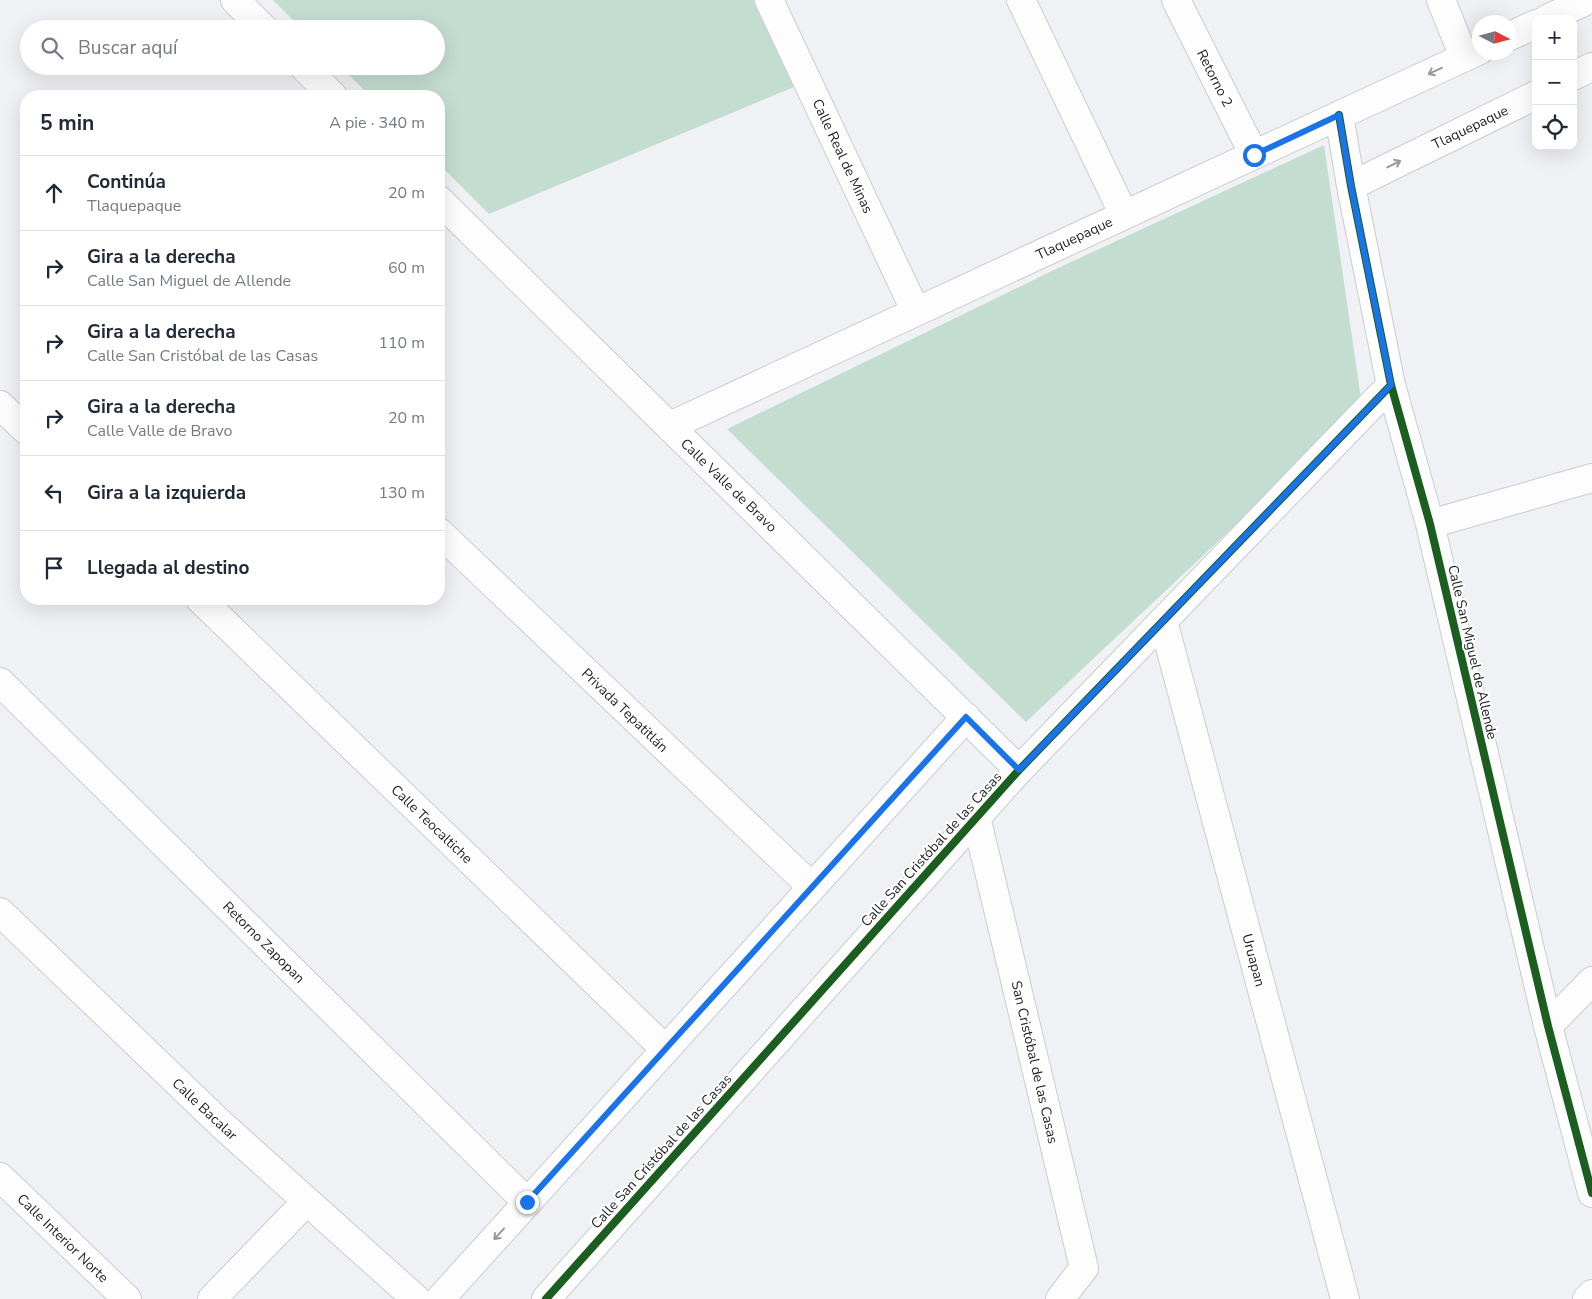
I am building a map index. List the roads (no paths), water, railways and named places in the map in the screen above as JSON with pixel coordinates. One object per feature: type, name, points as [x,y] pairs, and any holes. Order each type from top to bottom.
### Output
[{"type":"street","points":[[235,0],[255,20]]},
{"type":"street","name":"Calle Real de Minas","points":[[769,0],[916,312]]},
{"type":"street","points":[[1021,0],[1124,216]]},
{"type":"street","name":"Retorno 2","points":[[1176,0],[1254,155]]},
{"type":"street","points":[[1441,0],[1472,54]]},
{"type":"street","points":[[1556,15],[1588,0]]},
{"type":"street","points":[[1517,33],[1532,26]]},
{"type":"street","name":"Tlaquepaque","points":[[670,426],[1472,54]]},
{"type":"street","points":[[1577,74],[1592,67]]},
{"type":"street","points":[[312,75],[327,90]]},
{"type":"street","name":"Tlaquepaque","points":[[1351,186],[1532,97]]},
{"type":"street","name":"Calle San Miguel de Allende","points":[[1339,115],[1351,186],[1391,385],[1430,524],[1548,1026],[1592,1193]]},
{"type":"street","name":"Calle Valle de Bravo","points":[[445,206],[1019,770]]},
{"type":"street","name":"Calle San Cristóbal de las Casas","points":[[546,1299],[1019,770],[1391,385]]},
{"type":"street","points":[[0,405],[20,424]]},
{"type":"street","points":[[1430,524],[1592,478]]},
{"type":"street","name":"Privada Tepatitlán","points":[[445,538],[812,887]]},
{"type":"street","name":"Calle Teocaltiche","points":[[206,605],[665,1050]]},
{"type":"street","name":"Uruapan","points":[[1163,621],[1345,1299]]},
{"type":"street","name":"Retorno Zapopan","points":[[0,682],[527,1202]]},
{"type":"street","points":[[440,1299],[966,717]]},
{"type":"street","name":"San Cristóbal de las Casas","points":[[976,818],[1084,1268],[1060,1299]]},
{"type":"street","name":"Calle Bacalar","points":[[0,912],[222,1125],[416,1299]]},
{"type":"street","points":[[1548,1026],[1592,981]]},
{"type":"street","name":"Calle Interior Norte","points":[[0,1177],[127,1299]]},
{"type":"street","points":[[212,1299],[306,1202]]},
{"type":"street","points":[[1587,1299],[1592,1294]]}]
